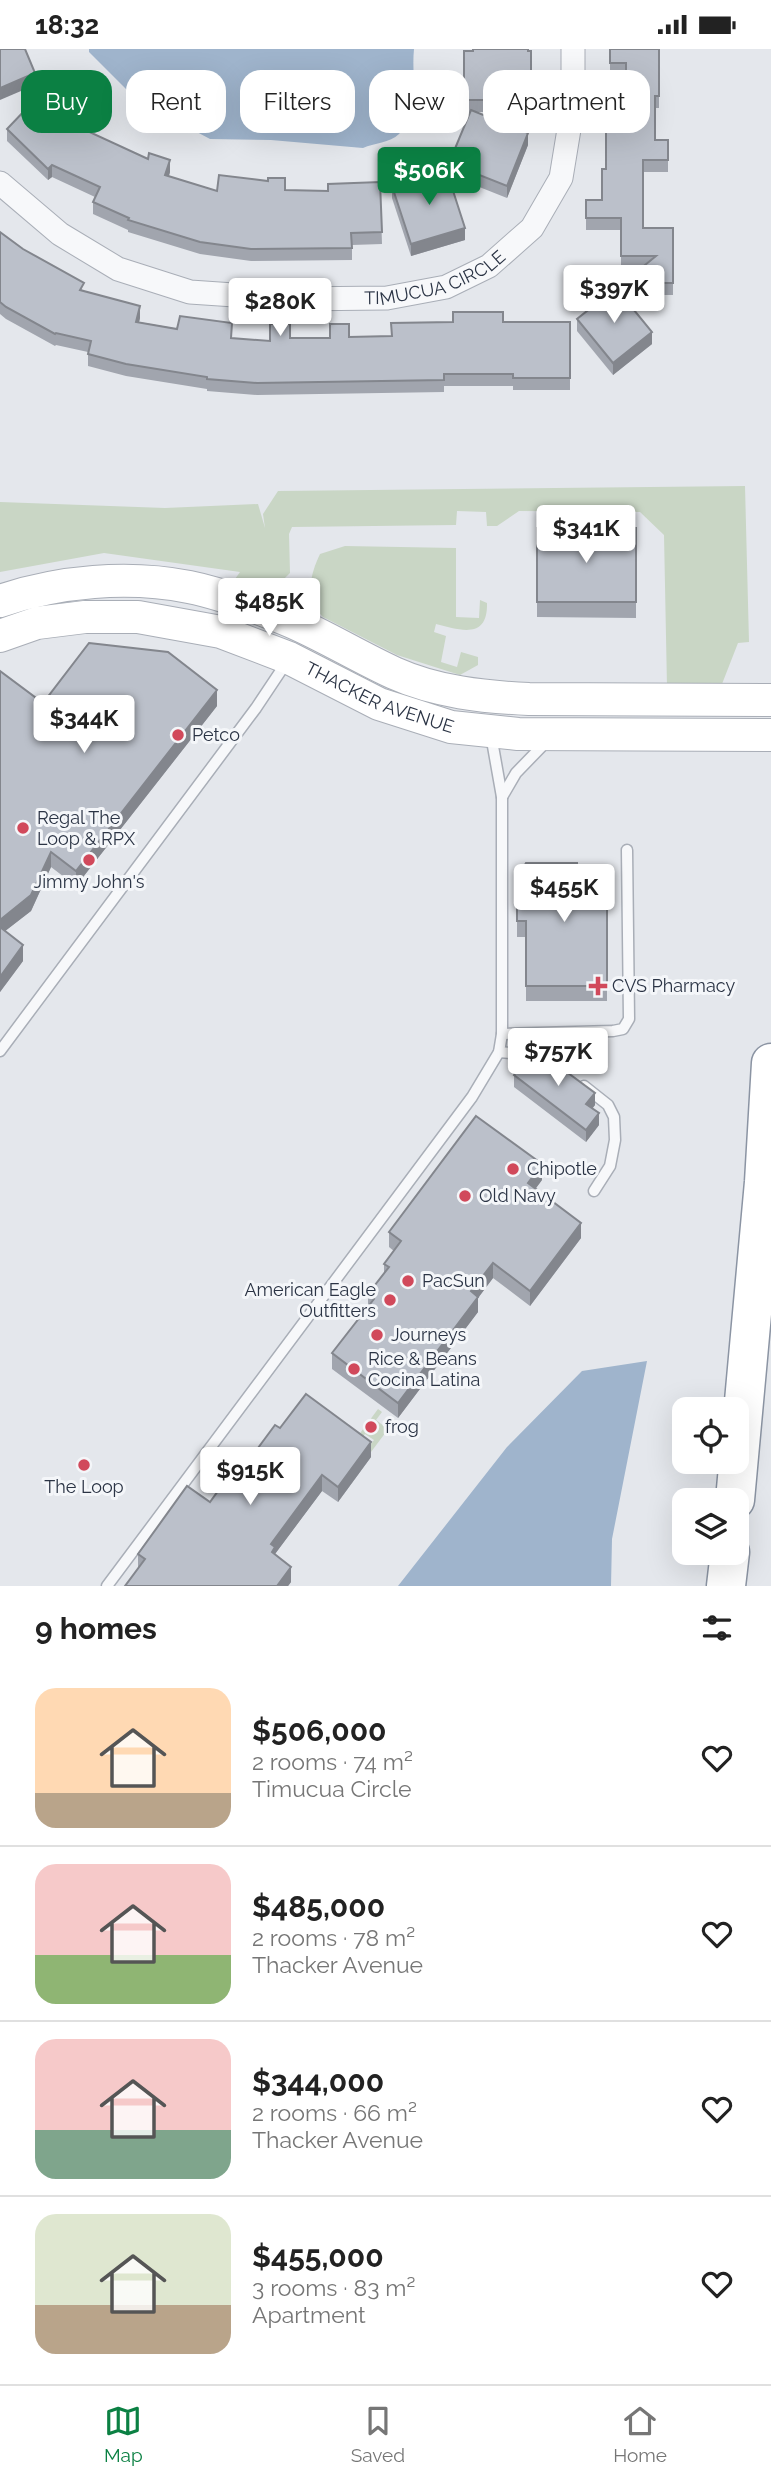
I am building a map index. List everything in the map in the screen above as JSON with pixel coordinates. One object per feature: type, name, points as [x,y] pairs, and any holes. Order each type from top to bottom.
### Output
[{"type":"highway","points":[[736,1488],[764,1182],[771,1063]]},
{"type":"highway","points":[[726,1586],[728,1565]]},
{"type":"street","name":"TIMUCUA CIRCLE","points":[[0,183],[60,234],[118,269],[190,292],[291,299],[387,298],[446,287],[489,266],[532,228],[561,178],[573,105],[573,49]]},
{"type":"street","name":"THACKER AVENUE","points":[[0,601],[24,593],[71,585],[130,581],[188,587],[242,602],[293,622],[397,674],[428,685],[495,698],[771,700]]},
{"type":"street","name":"THACKER AVENUE","points":[[0,636],[37,623],[85,617],[138,617],[222,632],[289,658],[380,704],[451,727],[490,732],[553,734],[771,735]]},
{"type":"street","points":[[289,658],[293,622]]},
{"type":"street","points":[[490,732],[499,712],[509,705],[529,699]]},
{"type":"lane","points":[[0,1051],[256,709],[289,658]]},
{"type":"lane","points":[[107,1586],[472,1097],[499,1052],[502,1034],[502,797],[490,732]]},
{"type":"lane","points":[[502,797],[516,772],[553,734]]},
{"type":"lane","points":[[502,1034],[623,1029],[629,1019],[627,850]]},
{"type":"lane","points":[[499,1052],[540,1054],[550,1061]]},
{"type":"lane","points":[[569,1076],[608,1105],[614,1117],[615,1140],[610,1165],[594,1191]]},
{"type":"green space","points":[[745,486],[749,642],[738,643],[722,684],[667,687],[664,535],[640,512],[519,511],[497,526],[487,526],[486,512],[457,511],[456,525],[292,527],[289,534],[290,573],[276,586],[264,591],[251,589],[235,579],[240,572],[104,553],[0,572],[0,502],[165,508],[258,504],[265,528],[263,514],[278,491]]},
{"type":"green space","points":[[345,546],[456,548],[456,617],[479,618],[480,600],[487,603],[486,615],[483,623],[471,630],[436,624],[434,632],[446,636],[441,662],[457,667],[461,652],[478,657],[478,665],[460,675],[397,655],[323,617],[311,595],[314,570],[320,554]]},
{"type":"green space","points":[[378,1409],[382,1412],[376,1420],[384,1426],[391,1417],[395,1420],[371,1452],[367,1449],[374,1440],[365,1434],[358,1442],[355,1440]]},
{"type":"water","points":[[89,49],[414,49],[414,70],[369,70],[369,133],[400,133],[387,141],[363,148],[271,140],[210,139],[199,133],[226,133],[226,70],[126,70],[126,89],[112,75],[112,70],[107,70]]},
{"type":"water","points":[[647,1361],[612,1539],[611,1586],[398,1586],[507,1447],[582,1371]]},
{"type":"building","points":[[0,49],[25,49],[34,70],[21,70],[21,79],[0,88]]},
{"type":"building","points":[[528,49],[531,51],[531,70],[483,70],[483,100],[469,100],[469,70],[464,70],[464,51]]},
{"type":"building","points":[[610,49],[659,49],[655,140],[668,140],[668,160],[643,160],[643,228],[673,228],[673,283],[623,283],[656,256],[621,256],[621,218],[586,218],[586,200],[602,200],[602,169],[606,169],[606,133],[650,133],[650,70],[626,70],[626,63],[610,63]]},
{"type":"building","points":[[471,110],[483,115],[483,133],[528,133],[507,186],[449,163],[461,133],[469,133]]},
{"type":"building","points":[[21,114],[21,133],[92,133],[148,159],[149,153],[170,160],[165,175],[217,191],[219,175],[268,181],[268,178],[285,178],[285,190],[328,191],[328,184],[380,182],[382,232],[351,233],[352,248],[251,249],[200,242],[128,220],[129,218],[93,202],[100,187],[52,165],[48,169],[7,129]]},
{"type":"building","points":[[446,169],[465,228],[411,244],[392,186]]},
{"type":"building","points":[[0,232],[23,249],[84,283],[80,290],[140,306],[136,322],[177,329],[180,316],[232,323],[231,338],[270,341],[270,324],[290,324],[290,338],[330,338],[330,324],[349,324],[349,337],[392,336],[391,323],[453,322],[453,312],[503,312],[503,322],[570,322],[570,378],[513,378],[513,374],[444,374],[444,380],[257,383],[207,379],[126,364],[88,354],[91,341],[55,334],[0,302]]},
{"type":"building","points":[[616,288],[652,332],[613,363],[577,319]]},
{"type":"building","points":[[537,528],[636,528],[636,602],[537,602]]},
{"type":"building","points":[[89,643],[168,652],[217,690],[76,871],[51,852],[31,895],[0,920],[0,671],[43,703]]},
{"type":"building","name":"CVS Pharmacy","points":[[526,863],[577,863],[577,869],[607,869],[607,986],[526,986],[526,921],[517,921],[517,879]]},
{"type":"building","points":[[0,927],[23,945],[0,977]]},
{"type":"building","points":[[533,1050],[537,1050],[595,1093],[586,1104],[599,1113],[586,1130],[514,1075]]},
{"type":"building","points":[[476,1116],[542,1164],[528,1183],[581,1223],[530,1291],[493,1263],[471,1291],[478,1297],[398,1403],[332,1353],[374,1299],[368,1294],[389,1267],[384,1264],[401,1241],[389,1232]]},
{"type":"building","points":[[306,1394],[371,1442],[338,1487],[322,1475],[271,1544],[275,1547],[272,1552],[291,1567],[277,1586],[125,1586],[145,1559],[138,1554],[187,1486],[210,1502],[246,1452],[252,1456],[275,1425],[280,1428]]},
{"type":"place","name":"Petco","points":[[178,735]]},
{"type":"place","name":"Regal The Loop & RPX","points":[[23,828]]},
{"type":"place","name":"Jimmy John's","points":[[89,860]]},
{"type":"place","name":"CVS Pharmacy","points":[[598,986]]},
{"type":"place","name":"Chipotle","points":[[513,1169]]},
{"type":"place","name":"Old Navy","points":[[465,1196]]},
{"type":"place","name":"PacSun","points":[[408,1281]]},
{"type":"place","name":"American Eagle Outfitters","points":[[390,1300]]},
{"type":"place","name":"Journeys","points":[[377,1335]]},
{"type":"place","name":"Rice & Beans Cocina Latina","points":[[354,1369]]},
{"type":"place","name":"frog","points":[[371,1427]]},
{"type":"place","name":"The Loop","points":[[84,1465]]}]
